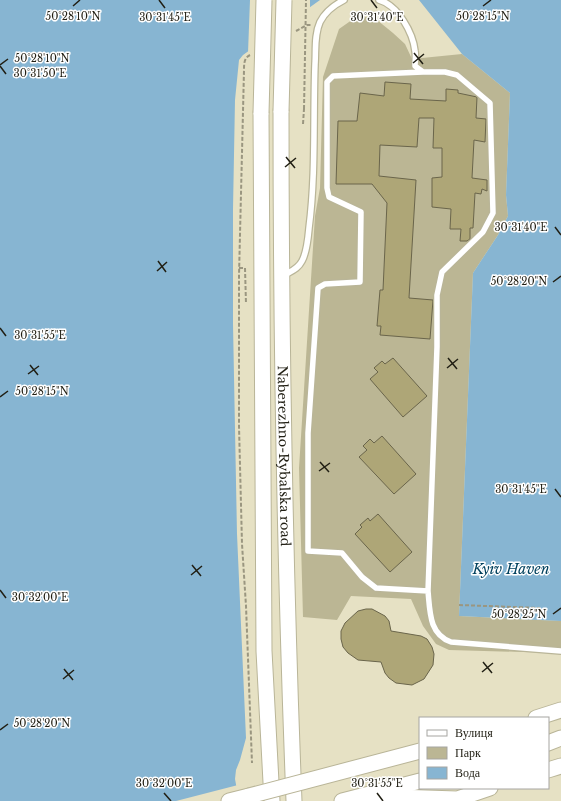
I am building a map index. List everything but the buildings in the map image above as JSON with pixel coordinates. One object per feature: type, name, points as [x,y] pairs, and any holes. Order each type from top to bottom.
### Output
[{"type":"main road","name":"Naberezhno-Rybalska road","points":[[264,0],[261,113],[264,651],[272,801]]},
{"type":"main road","name":"Naberezhno-Rybalska road","points":[[284,0],[281,111],[281,277],[288,653],[294,801]]},
{"type":"main road","points":[[539,717],[561,710]]},
{"type":"main road","points":[[549,743],[561,738]]},
{"type":"main road","points":[[229,801],[419,751]]},
{"type":"main road","points":[[549,770],[561,766]]},
{"type":"main road","points":[[342,801],[419,781]]},
{"type":"main road","points":[[364,796],[457,798],[487,789]]},
{"type":"lane","points":[[281,277],[297,268],[306,250],[311,212],[313,179],[316,36],[318,27],[330,8],[344,0]]},
{"type":"lane","points":[[379,0],[384,1],[395,10],[406,25],[415,49],[415,66],[423,72]]},
{"type":"lane","points":[[428,591],[376,588],[362,577],[342,553],[308,551],[308,433],[318,288],[325,284],[360,282],[361,212],[329,196],[327,188],[327,82],[333,76],[446,72],[457,75],[490,103],[493,213],[483,232],[442,272],[437,295],[437,347],[428,591],[430,616],[432,624],[440,636],[444,640],[451,642],[561,651]]},
{"type":"path","points":[[303,124],[306,0]]},
{"type":"path","points":[[247,57],[244,62],[239,268],[239,418],[242,544],[252,763]]},
{"type":"path","points":[[239,268],[245,268],[246,304]]},
{"type":"path","points":[[459,605],[540,608]]},
{"type":"path","points":[[497,618],[498,607]]},
{"type":"path","points":[[250,704],[256,703]]},
{"type":"green space","points":[[359,15],[377,20],[393,33],[405,44],[412,59],[462,54],[510,93],[506,195],[508,216],[498,235],[473,273],[459,616],[561,621],[561,653],[449,650],[436,644],[423,626],[411,599],[351,596],[337,620],[303,617],[299,468],[315,216],[320,188],[323,77],[339,29]]},
{"type":"water","points":[[0,0],[320,0],[243,55],[239,60],[235,100],[233,324],[237,534],[246,738],[236,770],[235,779],[239,801],[0,801]]},
{"type":"water","name":"Kyiv Haven","points":[[419,0],[561,0],[561,621],[459,616],[473,273],[498,235],[508,216],[506,195],[510,93],[462,54]]},
{"type":"pier","points":[[250,0],[310,0],[310,9],[248,53]]},
{"type":"pier","points":[[238,785],[241,801],[176,801]]}]
